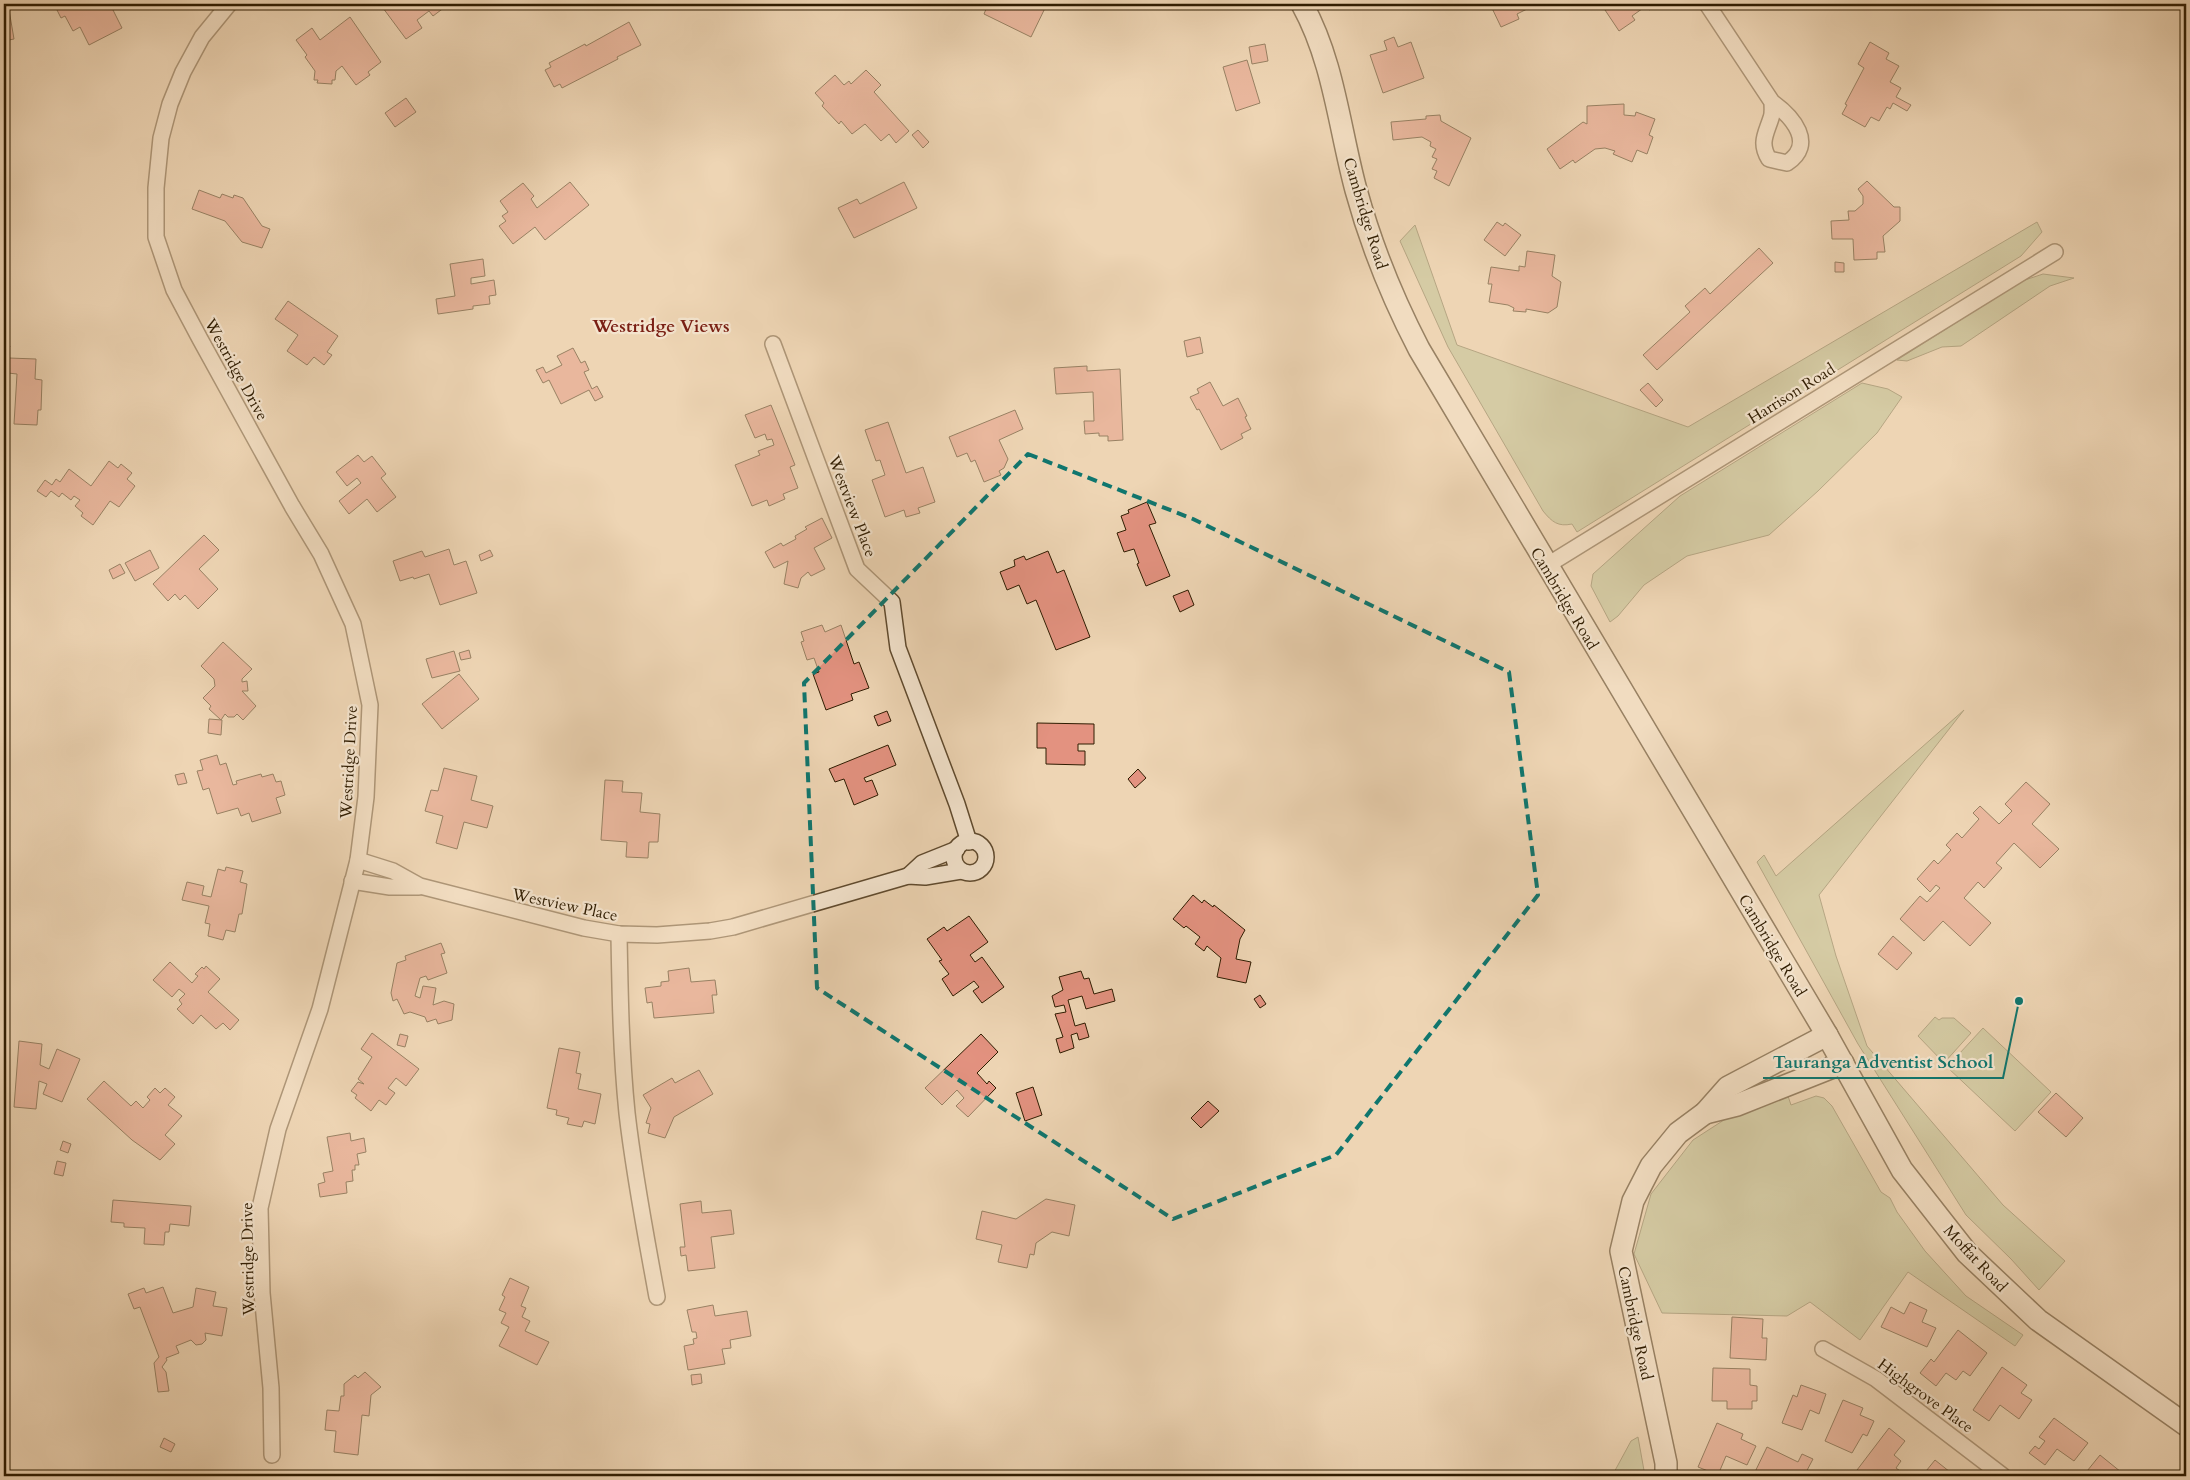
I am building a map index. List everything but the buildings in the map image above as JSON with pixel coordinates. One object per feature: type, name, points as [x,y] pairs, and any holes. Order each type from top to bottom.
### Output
[{"type":"main road","name":"Cambridge Road","points":[[1302,4],[1318,37],[1332,79],[1355,188],[1372,244],[1395,303],[1419,349],[1546,566],[1826,1035],[1728,1087],[1705,1113],[1678,1133],[1651,1166],[1632,1201],[1621,1251],[1668,1475]]},
{"type":"main road","name":"Moffat Road","points":[[1826,1035],[1902,1170],[1967,1253],[2038,1320],[2186,1425]]},
{"type":"main road","name":"Cambridge Road","points":[[1705,1113],[1737,1104],[1843,1063]]},
{"type":"street","name":"Westridge Drive","points":[[229,4],[202,37],[183,72],[170,104],[161,138],[156,188],[156,237],[174,290],[288,497],[322,554],[352,624],[370,705],[366,796],[358,860],[320,1009],[278,1129],[260,1208],[262,1293],[271,1388],[272,1455]]},
{"type":"street","points":[[1707,4],[1772,102]]},
{"type":"street","name":"Harrison Road","points":[[1546,566],[2055,252]]},
{"type":"street","name":"Westview Place","points":[[773,344],[858,569],[892,602],[898,648],[957,804],[963,845],[922,864],[908,876]]},
{"type":"street","points":[[963,845],[982,846],[985,853],[985,863],[975,873],[961,871],[955,862],[954,855],[963,845]]},
{"type":"street","name":"Westview Place","points":[[358,860],[393,871],[420,886],[552,921],[619,934],[657,935],[734,927],[908,876],[925,877],[961,871]]},
{"type":"street","name":"Westview Place","points":[[352,881],[390,887],[420,886]]},
{"type":"street","points":[[619,934],[621,1036],[627,1112],[638,1194],[657,1297]]},
{"type":"street","name":"Highgrove Place","points":[[1823,1349],[1876,1379],[2003,1476]]},
{"type":"highlighted area","points":[[1028,454],[1193,519],[1509,672],[1538,895],[1336,1155],[1173,1219],[817,988],[804,683]]},
{"type":"green space","points":[[2037,222],[2042,232],[2021,256],[1577,532],[1572,524],[1563,525],[1556,523],[1543,511],[1448,347],[1400,241],[1415,225],[1457,345],[1688,427]]},
{"type":"green space","points":[[2043,274],[2074,278],[2050,286],[1961,346],[1942,347],[1907,361],[1897,360],[2022,281]]},
{"type":"green space","points":[[1862,383],[1888,389],[1902,397],[1877,433],[1818,491],[1769,535],[1687,556],[1644,585],[1618,616],[1610,622],[1591,586],[1593,574],[1680,496]]},
{"type":"green space","points":[[1964,710],[1819,895],[1836,956],[1867,1046],[2003,1205],[2065,1261],[2039,1290],[2011,1259],[1966,1215],[1858,1044],[1757,862],[1764,855],[1776,876]]},
{"type":"green space","points":[[1935,1017],[1939,1020],[1942,1018],[1954,1018],[1971,1033],[1944,1063],[1918,1036]]},
{"type":"green space","points":[[1983,1028],[2051,1092],[2015,1131],[1947,1067]]},
{"type":"green space","points":[[1788,1096],[1791,1105],[1816,1096],[1824,1098],[1832,1106],[1881,1192],[1890,1198],[1897,1212],[1925,1251],[1966,1296],[2023,1335],[2015,1346],[1908,1272],[1860,1340],[1810,1302],[1787,1316],[1662,1313],[1634,1254],[1651,1194],[1693,1140],[1727,1118]]},
{"type":"green space","points":[[1638,1437],[1645,1476],[1612,1476],[1631,1441]]},
{"type":"place","name":"Tauranga Adventist School","points":[[2019,1001]]},
{"type":"district","name":"Westridge Views","points":[[661,326]]}]
